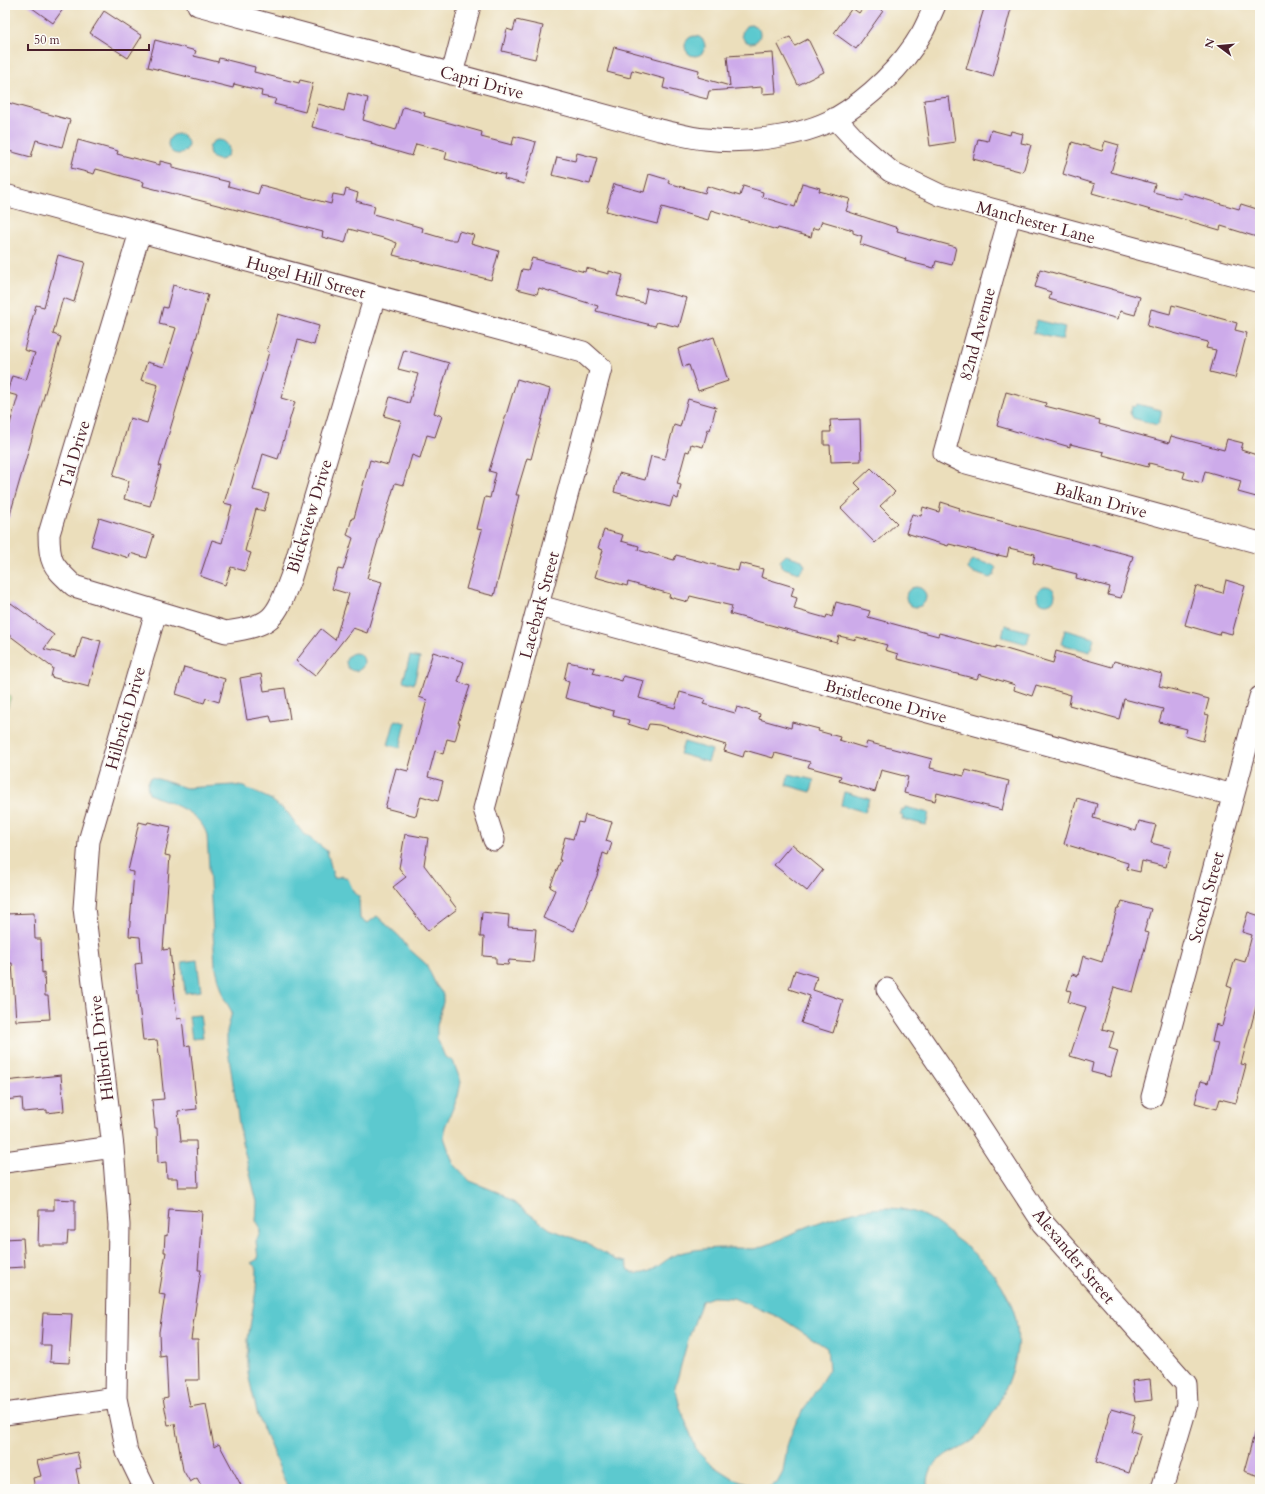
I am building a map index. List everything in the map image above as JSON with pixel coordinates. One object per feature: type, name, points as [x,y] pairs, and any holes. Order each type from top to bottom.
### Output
[{"type":"street","name":"Capri Drive","points":[[198,5],[660,130],[704,139],[736,140],[768,137],[805,130],[835,118],[876,88],[903,60],[922,33],[935,5]]},
{"type":"street","points":[[452,74],[470,5]]},
{"type":"street","name":"Manchester Lane","points":[[835,118],[861,146],[890,171],[940,195],[1260,282]]},
{"type":"street","name":"Hugel Hill Street","points":[[5,195],[584,352],[601,368]]},
{"type":"street","name":"82nd Avenue","points":[[944,453],[1010,215]]},
{"type":"street","name":"Tal Drive","points":[[140,232],[50,534],[49,555],[57,570],[74,586],[156,612]]},
{"type":"street","name":"Blickview Drive","points":[[156,612],[226,632],[265,623],[280,607],[291,577],[375,296]]},
{"type":"street","name":"Lacebark Street","points":[[494,840],[484,809],[601,368]]},
{"type":"street","name":"Balkan Drive","points":[[944,453],[963,462],[1260,543]]},
{"type":"street","name":"Bristlecone Drive","points":[[539,606],[1233,795]]},
{"type":"street","name":"Hilbrich Drive","points":[[145,1489],[127,1452],[116,1398],[119,1225],[113,1147],[84,908],[89,841],[156,612]]},
{"type":"street","name":"Scotch Street","points":[[1152,1097],[1260,697]]},
{"type":"street","name":"Alexander Street","points":[[887,989],[963,1100],[1042,1223],[1186,1384],[1188,1405],[1162,1489]]},
{"type":"street","points":[[5,1162],[113,1147]]},
{"type":"street","points":[[5,1414],[116,1398]]},
{"type":"green space","points":[[5,694],[11,696],[5,716]]},
{"type":"water","points":[[751,25],[757,28],[760,34],[757,40],[751,43],[745,40],[742,34],[745,28]]},
{"type":"water","points":[[695,36],[702,39],[705,46],[702,53],[695,56],[688,53],[685,46],[688,39]]},
{"type":"water","points":[[178,134],[185,137],[188,144],[185,151],[178,154],[171,151],[168,144],[171,137]]},
{"type":"water","points":[[219,140],[226,143],[229,150],[226,157],[219,160],[212,157],[209,150],[212,143]]},
{"type":"water","points":[[1037,320],[1065,327],[1062,340],[1033,333]]},
{"type":"water","points":[[1137,404],[1161,410],[1157,425],[1133,418],[1130,413],[1132,406],[1134,407]]},
{"type":"water","points":[[786,555],[802,560],[805,566],[799,573],[781,567],[780,561]]},
{"type":"water","points":[[974,560],[993,565],[996,568],[994,575],[990,578],[971,572],[968,569],[970,562]]},
{"type":"water","points":[[1046,586],[1052,589],[1055,595],[1052,601],[1046,604],[1040,601],[1037,595],[1040,589]]},
{"type":"water","points":[[916,587],[923,590],[926,597],[923,604],[916,607],[909,604],[906,597],[909,590]]},
{"type":"water","points":[[1005,625],[1030,632],[1027,644],[1002,637]]},
{"type":"water","points":[[1065,630],[1094,638],[1090,652],[1061,644]]},
{"type":"water","points":[[355,653],[361,656],[364,662],[361,668],[355,671],[349,668],[346,662],[349,656]]},
{"type":"water","points":[[410,656],[420,658],[414,684],[403,681]]},
{"type":"water","points":[[395,720],[406,723],[400,748],[388,745]]},
{"type":"water","points":[[684,742],[712,750],[708,762],[680,754]]},
{"type":"water","points":[[789,774],[814,780],[811,792],[786,785]]},
{"type":"water","points":[[152,777],[186,788],[233,785],[244,787],[270,799],[288,813],[302,832],[327,851],[334,878],[343,876],[348,879],[354,893],[359,897],[360,919],[368,923],[377,916],[426,964],[436,985],[443,994],[443,1002],[437,1026],[437,1038],[445,1057],[453,1061],[461,1082],[458,1096],[445,1127],[444,1137],[453,1163],[470,1181],[502,1194],[550,1229],[586,1243],[616,1260],[626,1262],[629,1271],[644,1273],[680,1253],[716,1248],[758,1248],[828,1219],[862,1210],[896,1208],[913,1212],[935,1222],[971,1251],[993,1274],[1010,1301],[1016,1319],[1018,1337],[1012,1372],[1006,1389],[978,1436],[938,1461],[932,1468],[929,1477],[928,1489],[765,1489],[288,1489],[258,1416],[248,1374],[248,1339],[256,1290],[257,1268],[251,1263],[258,1259],[256,1241],[260,1233],[259,1225],[256,1221],[257,1202],[241,1138],[227,1043],[227,1031],[232,1012],[224,998],[215,965],[207,835],[198,820],[191,814],[149,794],[147,785]],"holes":[[[713,1297],[733,1298],[781,1318],[827,1348],[829,1369],[794,1426],[787,1446],[783,1472],[777,1483],[765,1489],[732,1478],[710,1464],[697,1451],[680,1407],[675,1387],[688,1340],[702,1301]]]},
{"type":"water","points":[[844,792],[869,799],[865,812],[841,805]]},
{"type":"water","points":[[905,807],[929,813],[926,825],[902,819],[903,816],[900,815],[902,809],[904,810]]},
{"type":"water","points":[[197,960],[201,991],[185,993],[182,962]]},
{"type":"water","points":[[200,1015],[203,1038],[192,1039],[189,1016]]},
{"type":"building","points":[[28,5],[66,5],[53,23]]},
{"type":"building","points":[[865,5],[874,5],[883,11],[856,49],[834,33],[852,8],[859,13]]},
{"type":"building","points":[[985,5],[1012,5],[993,77],[966,69]]},
{"type":"building","points":[[104,11],[142,36],[128,58],[90,33]]},
{"type":"building","points":[[516,20],[543,26],[535,59],[502,51],[507,29],[513,31]]},
{"type":"building","points":[[790,37],[795,46],[808,39],[824,72],[798,85],[777,43]]},
{"type":"building","points":[[155,40],[196,51],[194,56],[218,62],[219,58],[255,67],[254,72],[299,83],[300,80],[313,83],[305,112],[274,104],[276,99],[261,96],[262,91],[234,84],[233,88],[148,67]]},
{"type":"building","points":[[614,47],[699,70],[698,77],[730,86],[727,56],[773,53],[776,93],[762,94],[762,87],[709,91],[707,99],[663,88],[665,79],[632,70],[630,78],[607,72]]},
{"type":"building","points":[[348,93],[368,98],[363,120],[396,130],[403,107],[425,113],[424,116],[482,132],[481,137],[512,145],[514,136],[536,142],[524,184],[504,179],[505,175],[445,159],[447,152],[416,144],[412,156],[371,144],[372,142],[312,127],[318,104],[344,111]]},
{"type":"building","points":[[949,97],[955,142],[930,146],[924,100]]},
{"type":"building","points":[[5,102],[70,120],[62,147],[36,140],[31,157],[5,150]]},
{"type":"building","points":[[991,130],[1010,135],[1011,131],[1023,134],[1021,143],[1031,145],[1023,172],[973,159],[978,139],[988,141]]},
{"type":"building","points":[[78,140],[118,151],[117,154],[160,165],[160,161],[172,164],[172,168],[229,182],[228,186],[258,194],[261,185],[331,204],[333,194],[344,196],[346,189],[358,193],[356,201],[375,206],[373,214],[423,228],[422,232],[449,240],[456,240],[459,231],[474,235],[471,243],[499,251],[491,280],[393,255],[397,243],[387,239],[349,229],[345,243],[322,237],[323,232],[143,186],[144,182],[96,169],[94,174],[71,168]]},
{"type":"building","points":[[1105,141],[1119,145],[1111,172],[1155,184],[1153,192],[1181,199],[1183,193],[1239,209],[1241,204],[1260,210],[1260,238],[1221,226],[1220,230],[1092,193],[1095,184],[1063,174],[1072,142],[1102,151]]},
{"type":"building","points":[[577,153],[597,158],[590,184],[552,175],[557,157],[575,161]]},
{"type":"building","points":[[649,174],[669,180],[668,183],[705,193],[707,186],[740,196],[743,186],[763,192],[762,197],[795,207],[802,183],[820,188],[819,191],[850,199],[846,211],[898,228],[897,231],[956,247],[952,265],[936,261],[934,268],[905,261],[906,259],[860,244],[862,236],[853,233],[853,230],[822,221],[819,229],[813,228],[811,237],[778,228],[777,230],[711,210],[708,220],[662,207],[657,224],[606,211],[614,184],[644,192]]},
{"type":"building","points":[[58,255],[85,262],[74,302],[63,298],[53,334],[61,337],[9,518],[5,518],[5,434],[7,434],[18,396],[7,393],[12,376],[26,380],[35,353],[24,350],[36,305],[44,307]]},
{"type":"building","points":[[532,258],[585,272],[586,268],[609,274],[609,271],[623,275],[617,296],[644,303],[647,288],[687,298],[679,327],[657,322],[655,326],[596,311],[598,306],[539,288],[537,294],[517,289],[522,269],[528,270]]},
{"type":"building","points":[[1040,269],[1140,297],[1135,315],[1120,311],[1118,319],[1049,299],[1051,292],[1035,287]]},
{"type":"building","points":[[173,285],[208,295],[194,350],[159,466],[161,466],[150,506],[124,499],[129,481],[113,476],[130,418],[147,423],[158,385],[141,380],[147,362],[164,367],[176,328],[159,324],[163,307],[167,308]]},
{"type":"building","points":[[1172,305],[1237,323],[1235,330],[1247,333],[1235,378],[1210,372],[1216,350],[1206,348],[1208,342],[1147,326],[1151,309],[1170,314]]},
{"type":"building","points":[[278,314],[319,326],[314,345],[298,340],[281,398],[295,402],[278,459],[263,454],[253,490],[269,494],[264,511],[256,509],[245,551],[251,553],[245,571],[231,567],[225,585],[200,576],[212,540],[222,543],[232,505],[224,503],[269,352],[267,351]]},
{"type":"building","points":[[714,337],[728,381],[698,391],[689,365],[683,367],[678,349]]},
{"type":"building","points":[[404,350],[449,363],[434,413],[442,416],[435,437],[427,435],[420,458],[412,455],[403,485],[395,483],[367,578],[382,582],[367,633],[353,628],[315,676],[296,661],[321,629],[335,640],[349,594],[332,589],[338,569],[343,570],[353,538],[347,535],[352,518],[354,518],[370,460],[388,465],[401,421],[384,416],[390,397],[409,403],[418,374],[398,369]]},
{"type":"building","points":[[517,379],[550,389],[531,459],[527,458],[516,495],[519,495],[494,596],[466,589],[482,530],[477,529],[485,497],[490,498],[496,473],[489,471]]},
{"type":"building","points":[[1006,392],[1046,403],[1045,406],[1100,420],[1099,424],[1169,443],[1171,436],[1224,450],[1227,439],[1243,443],[1241,450],[1260,456],[1260,498],[1238,492],[1241,481],[1205,471],[1202,483],[1183,478],[1185,472],[1149,463],[1148,467],[1103,455],[1104,452],[1070,444],[1070,447],[997,426]]},
{"type":"building","points":[[688,399],[716,407],[710,430],[708,429],[703,447],[691,444],[689,452],[686,451],[677,484],[681,485],[678,499],[673,497],[670,507],[614,492],[619,473],[645,480],[651,456],[665,459],[674,425],[680,427]]},
{"type":"building","points":[[860,419],[861,461],[831,462],[830,445],[824,445],[824,432],[831,432],[830,420]]},
{"type":"building","points":[[871,468],[895,492],[880,506],[897,523],[875,543],[841,508],[861,489],[855,483]]},
{"type":"building","points":[[941,502],[960,508],[959,510],[1133,556],[1121,598],[1108,595],[1110,587],[1076,578],[1077,574],[1033,563],[1035,554],[1009,548],[1007,557],[998,556],[949,544],[948,546],[906,533],[912,514],[921,516],[923,507],[939,512]]},
{"type":"building","points":[[99,518],[154,535],[147,558],[130,553],[129,558],[91,546]]},
{"type":"building","points":[[604,530],[623,535],[621,541],[639,546],[638,550],[674,560],[676,555],[738,571],[740,563],[763,569],[761,577],[794,587],[791,596],[797,598],[794,609],[826,618],[827,615],[832,617],[836,602],[870,611],[868,617],[938,636],[939,633],[996,648],[996,646],[1053,663],[1056,651],[1112,667],[1114,661],[1162,674],[1159,686],[1209,699],[1205,714],[1209,715],[1203,741],[1185,736],[1187,729],[1159,722],[1163,709],[1124,699],[1119,719],[1069,705],[1071,695],[1036,685],[1032,696],[1014,690],[1015,685],[979,674],[977,679],[897,659],[898,654],[885,650],[887,645],[857,637],[856,640],[839,636],[837,643],[730,614],[732,606],[690,596],[688,602],[669,597],[670,594],[628,582],[627,586],[595,577],[603,550],[598,548]]},
{"type":"building","points":[[1226,580],[1245,586],[1232,634],[1220,631],[1219,635],[1185,625],[1196,586],[1223,593]]},
{"type":"building","points":[[11,603],[54,635],[44,649],[76,657],[82,636],[101,641],[89,687],[51,677],[53,668],[5,632],[5,610]]},
{"type":"building","points":[[433,652],[464,662],[458,682],[470,686],[458,723],[460,723],[455,741],[447,739],[443,754],[435,751],[428,777],[443,781],[438,801],[421,796],[416,816],[385,808],[396,768],[408,771],[427,700],[419,697]]},
{"type":"building","points":[[568,662],[595,668],[593,673],[622,681],[623,676],[644,681],[639,698],[675,708],[680,692],[705,699],[703,704],[735,713],[737,707],[760,714],[759,719],[791,728],[792,722],[819,729],[818,731],[840,737],[839,740],[865,748],[867,742],[932,759],[930,768],[964,776],[966,770],[1009,781],[1002,810],[937,793],[935,801],[904,793],[908,777],[881,770],[875,792],[839,781],[841,776],[808,767],[810,762],[775,753],[773,758],[745,750],[743,757],[724,751],[726,745],[659,725],[649,724],[647,730],[628,724],[629,720],[613,716],[614,711],[565,698],[569,682],[564,680]]},
{"type":"building","points":[[184,667],[225,679],[219,702],[206,698],[204,703],[176,694]]},
{"type":"building","points":[[261,674],[264,691],[285,688],[290,719],[272,722],[270,716],[247,720],[240,678]]},
{"type":"building","points":[[1077,798],[1097,804],[1093,818],[1136,831],[1139,821],[1156,825],[1151,843],[1171,848],[1166,867],[1142,861],[1140,872],[1127,869],[1128,863],[1064,844]]},
{"type":"building","points":[[585,815],[612,822],[606,841],[612,843],[608,855],[603,853],[597,876],[574,931],[543,918],[555,890],[550,887],[561,860],[559,860],[565,837],[573,839],[578,822],[583,823]]},
{"type":"building","points":[[139,822],[147,824],[148,822],[171,827],[165,855],[170,856],[163,950],[170,949],[177,1019],[182,1018],[185,1046],[190,1045],[197,1109],[178,1111],[181,1141],[196,1141],[198,1187],[178,1187],[177,1178],[167,1178],[166,1162],[158,1163],[157,1128],[155,1128],[152,1100],[164,1099],[160,1060],[157,1040],[143,1041],[135,964],[142,963],[140,937],[129,936],[134,872],[128,871]]},
{"type":"building","points":[[405,834],[428,838],[424,865],[457,909],[428,931],[393,887],[406,877],[399,868]]},
{"type":"building","points":[[792,844],[823,870],[807,891],[774,865]]},
{"type":"building","points":[[1122,901],[1151,909],[1144,932],[1149,933],[1133,992],[1114,987],[1102,1029],[1114,1032],[1109,1048],[1118,1051],[1110,1077],[1091,1072],[1093,1063],[1070,1056],[1086,1007],[1068,1002],[1071,991],[1067,990],[1072,974],[1078,976],[1083,956],[1102,962],[1117,909],[1119,909]]},
{"type":"building","points":[[482,912],[509,915],[508,927],[536,929],[533,962],[509,960],[508,965],[496,964],[496,957],[483,956],[484,937],[480,937]]},
{"type":"building","points":[[1248,912],[1260,916],[1260,992],[1241,1064],[1246,1065],[1236,1103],[1220,1099],[1217,1109],[1195,1103],[1201,1081],[1208,1083],[1218,1043],[1212,1042],[1216,1024],[1222,1026],[1232,988],[1227,986],[1235,959],[1245,962],[1252,935],[1242,932]]},
{"type":"building","points":[[34,913],[35,939],[41,939],[42,973],[44,972],[45,996],[48,996],[50,1019],[16,1021],[12,963],[6,963],[5,914]]},
{"type":"building","points":[[795,970],[817,977],[813,990],[843,1000],[833,1033],[801,1023],[810,996],[789,989]]},
{"type":"building","points":[[61,1075],[64,1111],[47,1113],[47,1110],[23,1112],[22,1098],[5,1100],[5,1081]]},
{"type":"building","points":[[54,1199],[75,1200],[75,1232],[68,1232],[67,1245],[38,1245],[39,1210],[54,1210]]},
{"type":"building","points":[[169,1209],[202,1211],[198,1270],[201,1270],[191,1339],[198,1339],[199,1380],[185,1380],[190,1407],[206,1404],[214,1447],[219,1444],[243,1489],[203,1489],[197,1478],[190,1482],[183,1470],[175,1424],[168,1425],[163,1398],[168,1397],[166,1356],[160,1357],[159,1332],[165,1295],[159,1294],[166,1252],[164,1252],[165,1235],[167,1236]]},
{"type":"building","points":[[23,1238],[25,1267],[5,1268],[5,1239]]},
{"type":"building","points":[[43,1313],[72,1314],[69,1363],[50,1362],[51,1345],[41,1345]]},
{"type":"building","points":[[1150,1379],[1152,1400],[1135,1402],[1132,1381]]},
{"type":"building","points":[[1111,1409],[1135,1416],[1131,1431],[1141,1434],[1129,1473],[1096,1462]]},
{"type":"building","points":[[1256,1427],[1260,1428],[1260,1476],[1244,1471]]},
{"type":"building","points":[[77,1452],[81,1468],[76,1469],[80,1489],[35,1489],[33,1478],[41,1476],[37,1461]]}]
